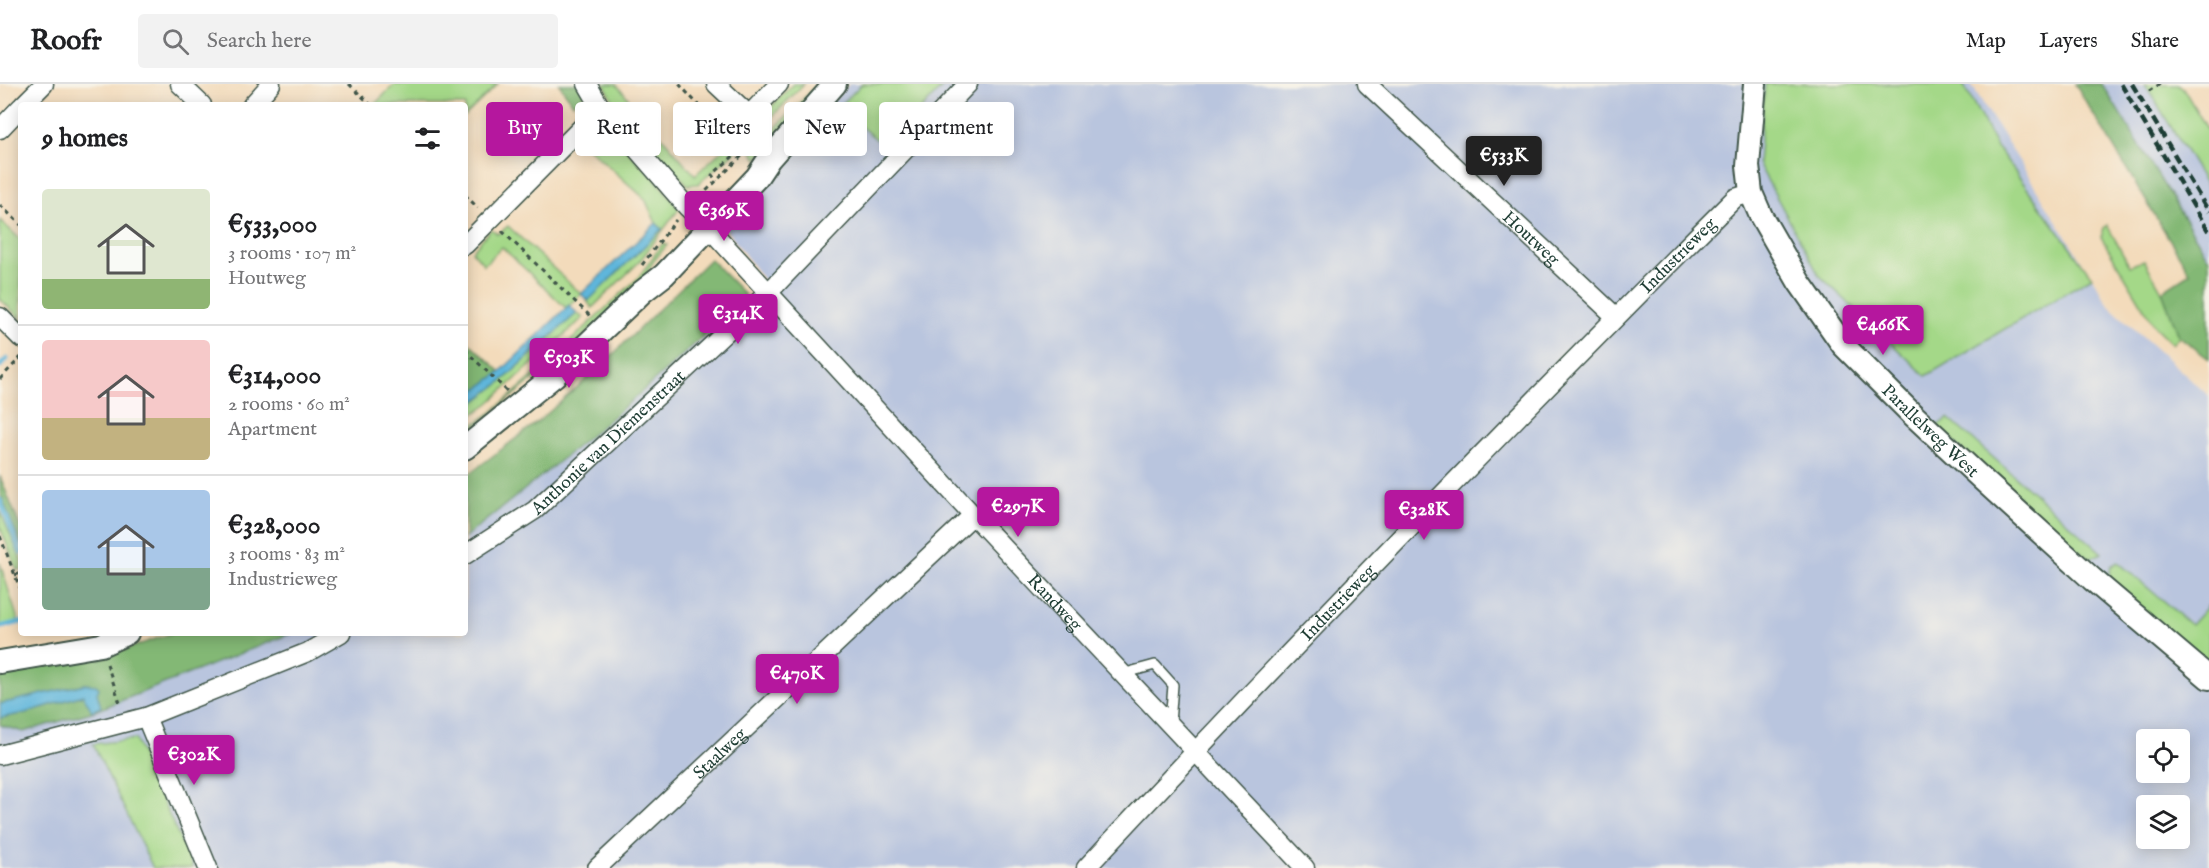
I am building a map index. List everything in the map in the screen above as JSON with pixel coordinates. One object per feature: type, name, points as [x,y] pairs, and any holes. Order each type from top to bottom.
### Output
[{"type":"street","points":[[26,102],[44,84]]},
{"type":"street","points":[[180,84],[199,102]]},
{"type":"street","points":[[255,102],[271,84]]},
{"type":"street","name":"Randweg","points":[[587,84],[598,102]]},
{"type":"street","points":[[716,84],[749,115],[779,84]]},
{"type":"street","points":[[468,446],[554,376],[642,292],[664,275],[704,223],[757,177],[835,84]]},
{"type":"street","name":"Anthonie van Diemenstraat","points":[[468,553],[536,510],[767,294],[968,84]]},
{"type":"street","name":"Houtweg","points":[[1367,84],[1616,317]]},
{"type":"street","name":"Parallelweg West","points":[[1755,84],[1748,166],[1751,193],[1761,216],[1799,282],[1843,345],[1983,480],[2092,579],[2209,678]]},
{"type":"street","points":[[0,129],[18,110]]},
{"type":"street","points":[[468,242],[575,134]]},
{"type":"street","name":"Randweg","points":[[643,156],[767,294],[1305,868]]},
{"type":"street","name":"Industrieweg","points":[[1086,868],[1195,752],[1616,317],[1735,198],[1751,193]]},
{"type":"street","points":[[0,317],[18,335]]},
{"type":"street","name":"Staalweg","points":[[597,868],[973,515]]},
{"type":"street","points":[[9,660],[112,636]]},
{"type":"street","points":[[0,754],[146,717],[308,652],[336,636]]},
{"type":"street","points":[[146,717],[208,868]]},
{"type":"lane","points":[[1122,674],[1155,665],[1173,685],[1170,725]]},
{"type":"path","points":[[349,84],[368,102]]},
{"type":"path","points":[[679,84],[740,150],[712,175],[717,181]]},
{"type":"path","points":[[2149,91],[2160,84]]},
{"type":"path","points":[[468,198],[585,311]]},
{"type":"path","points":[[0,205],[18,222]]},
{"type":"path","points":[[468,353],[501,386]]},
{"type":"path","points":[[0,379],[18,360]]},
{"type":"path","points":[[0,536],[18,582]]},
{"type":"path","points":[[95,639],[126,722]]},
{"type":"shaded area","points":[[849,84],[1971,84],[2111,308],[2209,396],[2209,868],[0,868],[0,724],[95,711],[284,636],[468,636],[468,530],[768,286],[719,220],[784,152],[784,156],[867,156],[867,102],[832,102]]},
{"type":"shaded area","points":[[2102,84],[2145,84],[2209,190],[2209,259]]},
{"type":"green space","points":[[395,84],[498,84],[468,113],[468,102],[377,102]]},
{"type":"green space","points":[[559,84],[579,84],[585,94],[573,104]]},
{"type":"green space","points":[[604,84],[616,84],[632,102],[614,102]]},
{"type":"green space","points":[[793,84],[804,84],[772,117],[772,106]]},
{"type":"green space","points":[[818,84],[829,84],[812,102],[801,102]]},
{"type":"green space","points":[[862,84],[945,84],[928,102],[879,102],[879,141],[867,132],[867,102],[844,102]]},
{"type":"green space","points":[[1765,84],[1963,84],[1997,147],[2092,277],[1926,376],[1819,275],[1758,163]]},
{"type":"green space","points":[[2075,84],[2102,84],[2209,259],[2209,359],[2179,336],[2162,291],[2190,273]]},
{"type":"green space","points":[[2145,84],[2178,84],[2183,88],[2209,132],[2209,190]]},
{"type":"green space","points":[[784,119],[784,131],[772,143],[772,131]]},
{"type":"green space","points":[[661,136],[673,150],[673,156],[679,156],[695,175],[716,156],[730,156],[698,184],[688,185],[661,156]]},
{"type":"green space","points":[[597,156],[633,156],[658,182],[679,209],[639,262],[592,308],[587,301],[662,229],[656,223],[645,199]]},
{"type":"green space","points":[[0,220],[18,237],[18,316],[0,299]]},
{"type":"green space","points":[[2107,225],[2130,266],[2144,260],[2162,291],[2179,336],[2172,344],[2156,328],[2101,237]]},
{"type":"green space","points":[[508,226],[581,294],[566,308],[502,247],[484,265],[472,251],[491,229],[498,234]]},
{"type":"green space","points":[[663,243],[667,245],[653,262],[643,281],[564,354],[468,433],[468,429],[492,412],[530,379],[638,278]]},
{"type":"green space","points":[[710,259],[745,295],[643,390],[468,535],[468,475],[540,420],[599,368]]},
{"type":"green space","points":[[577,313],[583,318],[489,403],[468,418],[468,407],[501,382]]},
{"type":"green space","points":[[468,342],[499,370],[499,373],[468,396]]},
{"type":"green space","points":[[1948,418],[2102,553],[2089,559],[1992,479],[1937,426]]},
{"type":"green space","points":[[0,476],[18,521],[18,538],[0,493]]},
{"type":"green space","points":[[0,511],[18,552],[18,570],[17,570],[0,527]]},
{"type":"green space","points":[[2118,562],[2191,625],[2209,605],[2209,656],[2204,661],[2112,585],[2109,575],[2111,566]]},
{"type":"green space","points":[[0,563],[18,623],[0,629]]},
{"type":"green space","points":[[164,636],[284,636],[95,711],[23,732],[0,725],[0,718],[25,713],[83,695],[85,684],[0,704],[0,672],[94,652],[99,659]]},
{"type":"green space","points":[[135,739],[193,868],[153,868],[93,744]]},
{"type":"water","points":[[656,223],[662,229],[588,301],[581,294]]},
{"type":"water","points":[[569,305],[577,313],[501,382],[468,407],[468,396],[499,373]]},
{"type":"water","points":[[85,684],[96,685],[99,688],[97,693],[101,707],[92,711],[83,695],[25,713],[0,718],[0,704]]},
{"type":"waterway","points":[[0,366],[7,359]]},
{"type":"waterway","points":[[0,500],[18,545]]},
{"type":"waterway","points":[[0,627],[18,623]]},
{"type":"railway","points":[[2121,84],[2209,232]]},
{"type":"railway","points":[[2132,84],[2209,212]]}]
